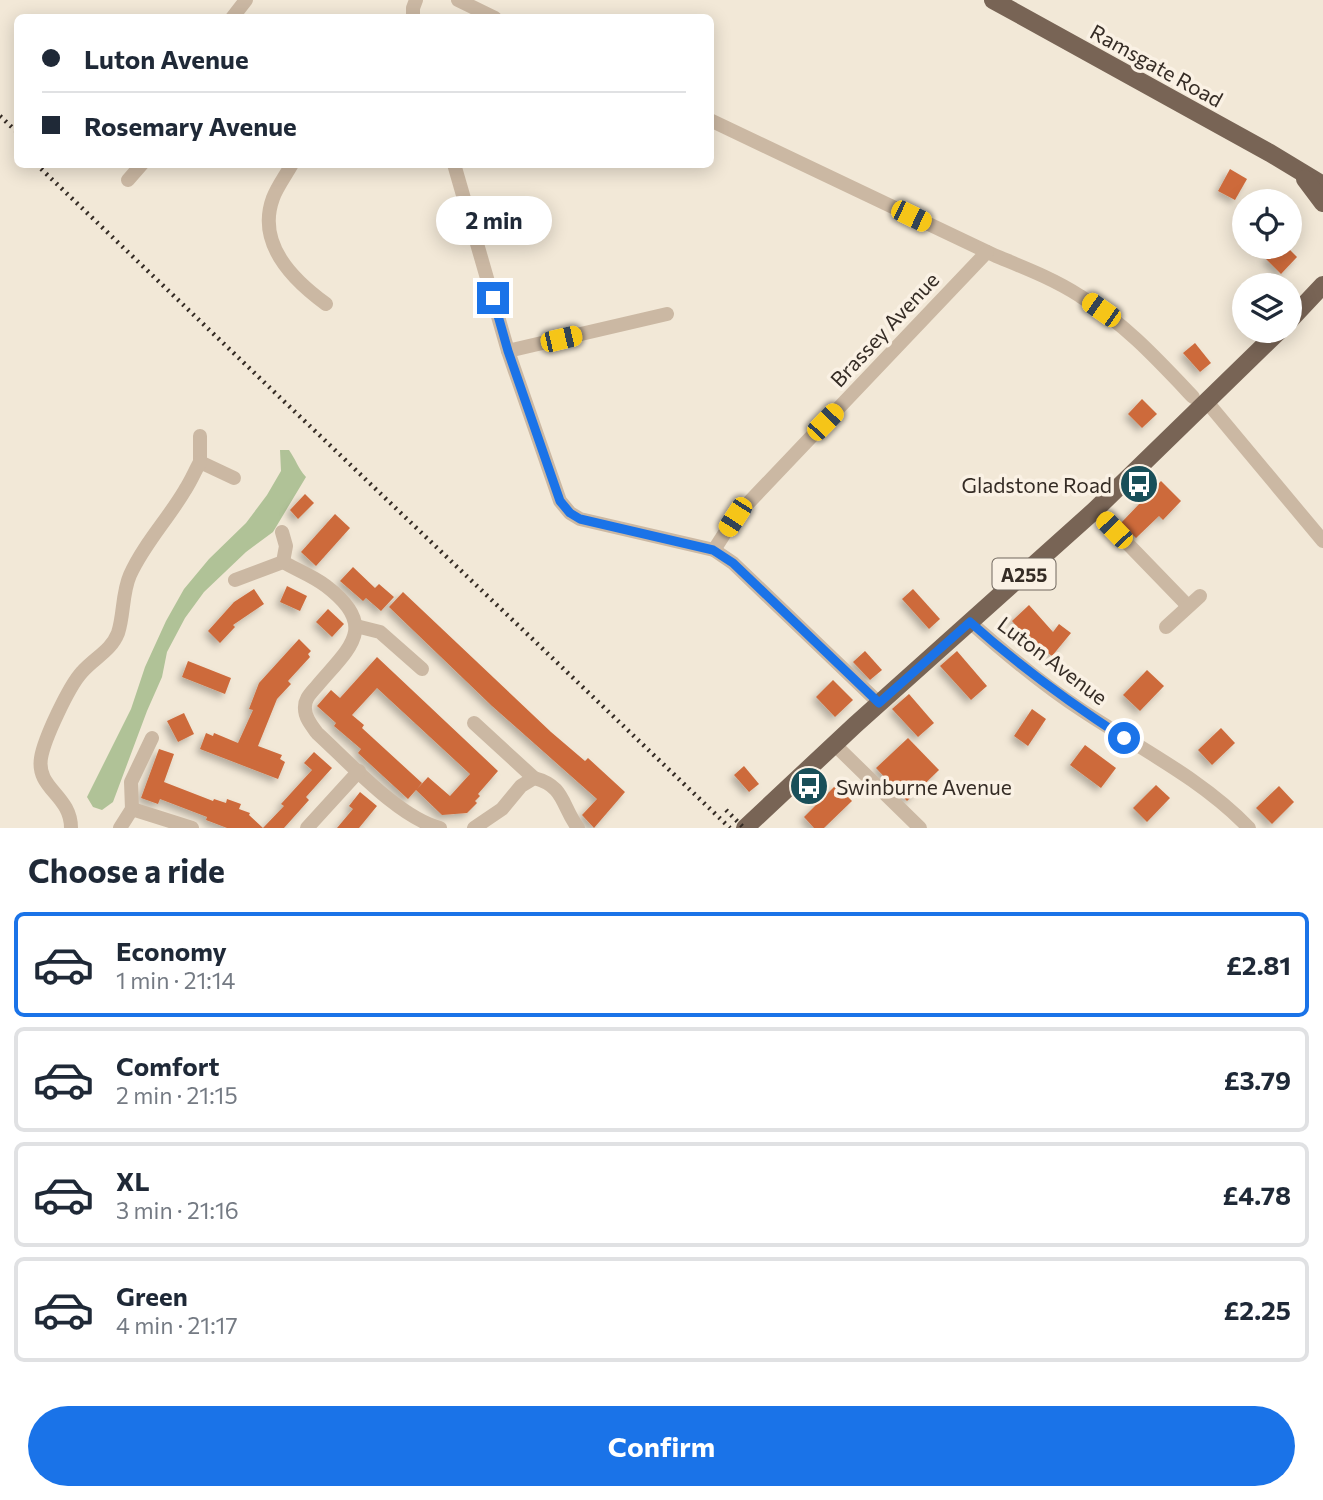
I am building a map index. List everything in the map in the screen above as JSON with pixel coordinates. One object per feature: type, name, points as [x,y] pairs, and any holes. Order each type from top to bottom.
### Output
[{"type":"main road","name":"Ramsgate Road","points":[[993,0],[1323,185]]},
{"type":"main road","name":"Ramsgate Road","points":[[1298,171],[1323,203]]},
{"type":"main road","points":[[1302,306],[1322,284]]},
{"type":"main road","name":"A255","points":[[745,828],[879,703],[1095,510],[1200,399],[1265,343]]},
{"type":"street","points":[[235,14],[246,0]]},
{"type":"street","points":[[458,0],[487,14]]},
{"type":"street","points":[[714,122],[987,252],[1039,273],[1080,296],[1121,325],[1200,399],[1323,541]]},
{"type":"street","points":[[128,180],[138,168]]},
{"type":"street","points":[[290,168],[272,199],[270,235],[277,253],[298,283],[326,304]]},
{"type":"street","points":[[455,168],[508,351],[560,501],[570,513],[580,519],[713,550],[733,563],[879,703]]},
{"type":"street","name":"Brassey Avenue","points":[[713,550],[735,517],[987,252]]},
{"type":"street","points":[[508,351],[667,314]]},
{"type":"street","points":[[71,828],[71,814],[42,775],[41,758],[73,682],[83,670],[104,654],[117,633],[130,576],[200,462],[200,436]]},
{"type":"street","points":[[200,462],[234,478]]},
{"type":"street","points":[[1095,510],[1188,606]]},
{"type":"street","points":[[282,531],[286,546],[283,562]]},
{"type":"street","points":[[235,580],[283,562],[325,585],[348,607],[356,626],[353,640],[345,655],[307,698],[305,710],[317,733],[407,815],[426,825],[440,828]]},
{"type":"street","points":[[1166,627],[1200,596]]},
{"type":"street","name":"Luton Avenue","points":[[970,622],[1010,658],[1080,709],[1213,794],[1249,828]]},
{"type":"street","points":[[356,626],[380,632],[422,669]]},
{"type":"street","points":[[474,723],[534,778],[549,782],[561,794],[566,812],[578,828]]},
{"type":"street","points":[[120,828],[132,809],[131,782],[152,738]]},
{"type":"street","points":[[834,744],[920,828]]},
{"type":"street","points":[[307,828],[359,771]]},
{"type":"street","points":[[474,828],[502,809],[520,786],[534,778]]},
{"type":"street","points":[[132,809],[191,828]]},
{"type":"green space","points":[[280,450],[289,450],[306,477],[273,532],[246,552],[204,592],[185,618],[167,652],[162,677],[113,802],[102,810],[93,807],[87,797],[131,709],[145,667],[166,621],[184,589],[209,559],[246,523],[267,495],[281,471]]},
{"type":"building","points":[[1230,169],[1247,179],[1241,189],[1232,189],[1232,198],[1218,191]]},
{"type":"building","points":[[1266,259],[1295,259],[1282,273]]},
{"type":"building","points":[[1195,343],[1211,363],[1200,372],[1183,353]]},
{"type":"building","points":[[1142,399],[1157,414],[1142,428],[1128,414]]},
{"type":"building","points":[[1161,481],[1181,501],[1163,520],[1159,516],[1136,538],[1121,523]]},
{"type":"building","points":[[305,494],[314,503],[298,519],[290,510]]},
{"type":"building","points":[[335,514],[350,528],[316,566],[301,552]]},
{"type":"building","points":[[353,567],[375,588],[379,584],[394,597],[381,611],[366,598],[363,601],[340,581]]},
{"type":"building","points":[[287,586],[307,596],[300,611],[280,602]]},
{"type":"building","points":[[254,589],[264,604],[233,625],[235,627],[220,643],[208,631],[234,602]]},
{"type":"building","points":[[913,589],[940,619],[929,629],[902,599]]},
{"type":"building","points":[[403,592],[551,732],[585,761],[588,758],[625,792],[594,828],[582,815],[597,799],[492,706],[389,607]]},
{"type":"building","points":[[1029,605],[1053,632],[1059,624],[1071,633],[1052,656],[1027,638],[1012,621]]},
{"type":"building","points":[[328,609],[344,624],[332,637],[316,622]]},
{"type":"building","points":[[299,639],[311,651],[308,654],[310,657],[288,681],[291,684],[277,699],[258,746],[282,755],[280,759],[285,762],[278,779],[200,749],[206,733],[213,736],[214,733],[238,743],[253,710],[249,709],[259,683]]},
{"type":"building","points":[[865,651],[882,670],[870,680],[853,662]]},
{"type":"building","points":[[957,651],[987,686],[971,700],[940,666]]},
{"type":"building","points":[[377,657],[498,771],[478,794],[480,796],[475,801],[477,803],[467,813],[442,815],[416,790],[408,799],[358,753],[361,749],[334,726],[336,723],[317,706],[331,690],[340,698]],"holes":[[[377,688],[470,774],[450,796],[428,777],[417,789],[422,783],[362,728],[364,725],[352,715]]]},
{"type":"building","points":[[188,661],[231,678],[225,694],[182,677]]},
{"type":"building","points":[[1147,670],[1164,686],[1140,711],[1123,695]]},
{"type":"building","points":[[833,680],[853,700],[835,717],[816,697]]},
{"type":"building","points":[[909,694],[934,723],[918,737],[892,709]]},
{"type":"building","points":[[1032,709],[1046,719],[1028,746],[1014,736]]},
{"type":"building","points":[[184,713],[194,734],[178,742],[167,721]]},
{"type":"building","points":[[1221,728],[1235,743],[1212,765],[1198,750]]},
{"type":"building","points":[[908,738],[939,770],[907,801],[876,768]]},
{"type":"building","points":[[1085,745],[1116,768],[1101,788],[1070,765]]},
{"type":"building","points":[[159,749],[174,754],[164,782],[213,801],[214,799],[226,803],[227,799],[241,804],[239,809],[250,813],[263,828],[227,828],[206,820],[207,817],[160,799],[158,804],[141,798]]},
{"type":"building","points":[[314,752],[332,768],[306,797],[309,800],[284,828],[263,828],[312,770],[304,763]]},
{"type":"building","points":[[744,766],[759,784],[749,792],[734,775]]},
{"type":"building","points":[[836,785],[852,801],[824,828],[814,828],[804,817]]},
{"type":"building","points":[[1156,785],[1170,798],[1147,822],[1133,808]]},
{"type":"building","points":[[1279,786],[1294,802],[1272,824],[1256,808]]},
{"type":"building","points":[[360,792],[377,806],[359,828],[337,828],[353,809],[349,806]]},
{"type":"railway","points":[[0,116],[14,129]]},
{"type":"railway","points":[[40,168],[730,828]]},
{"type":"railway","points":[[726,810],[744,828]]},
{"type":"place","name":"Gladstone Road","points":[[1139,484]]},
{"type":"place","name":"Swinburne Avenue","points":[[809,786]]},
{"type":"route","points":[[493,298],[508,351],[560,501],[570,513],[580,519],[713,550],[733,563],[879,703],[970,622],[1010,658],[1124,738]]}]
